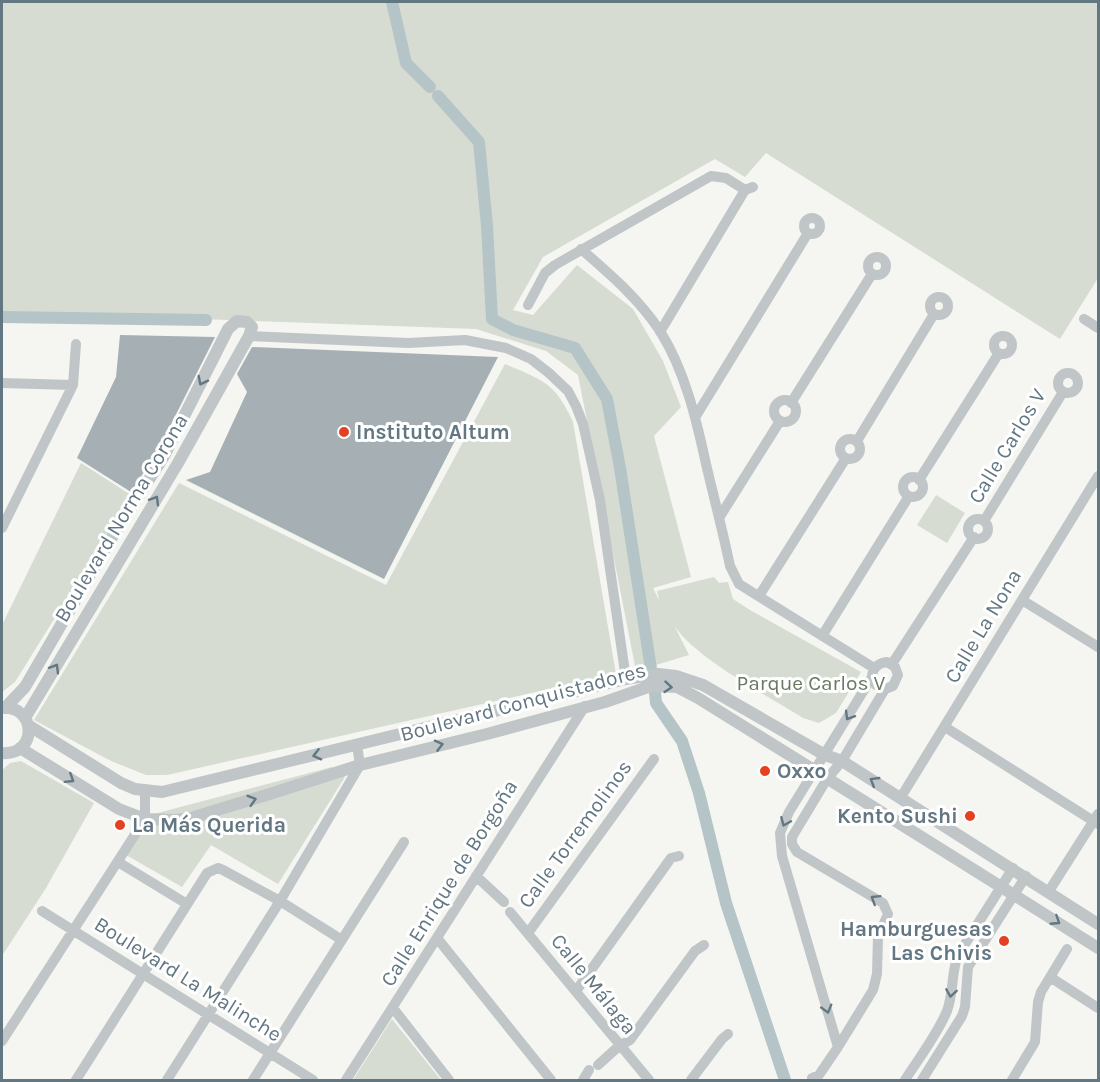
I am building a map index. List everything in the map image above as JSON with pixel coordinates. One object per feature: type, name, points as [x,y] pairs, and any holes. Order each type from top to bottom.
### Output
[{"type":"street","points":[[528,305],[545,273],[581,249],[711,176],[726,178],[749,189],[660,332]]},
{"type":"street","points":[[696,416],[808,233]]},
{"type":"street","points":[[581,249],[640,304],[660,332],[681,375],[696,416],[719,518],[734,576],[739,584],[822,636],[873,672],[876,685],[885,689]]},
{"type":"street","points":[[719,518],[780,421],[790,421],[795,416],[796,408],[791,402],[872,274]]},
{"type":"street","points":[[759,596],[846,458],[841,453],[842,444],[847,440],[857,441],[934,314]]},
{"type":"street","points":[[1084,319],[1098,328]]},
{"type":"street","name":"Boulevard Norma Corona","points":[[3,708],[25,687],[110,542],[164,456],[228,329],[232,323],[243,320],[251,324],[249,336],[178,463],[26,722],[28,738],[20,748]]},
{"type":"street","points":[[249,336],[408,343],[465,340],[506,348],[531,359],[568,391],[583,424],[600,500],[626,679]]},
{"type":"street","points":[[2,528],[74,385],[76,344]]},
{"type":"street","points":[[822,636],[909,496],[904,491],[905,483],[910,478],[919,480],[999,353]]},
{"type":"street","points":[[2,383],[74,385]]},
{"type":"street","name":"Calle Carlos V","points":[[892,664],[974,537],[981,538],[986,534],[987,527],[984,521],[1063,392]]},
{"type":"street","points":[[164,456],[178,463]]},
{"type":"street","name":"Calle La Nona","points":[[901,797],[1098,476]]},
{"type":"street","points":[[1022,600],[1098,647]]},
{"type":"street","points":[[812,1078],[819,1075],[838,1047],[873,990],[877,974],[878,937],[888,914],[883,903],[797,852],[792,844],[795,829],[827,779],[842,761],[885,689],[893,686],[897,679],[897,670],[892,664],[882,663],[873,672],[782,824],[780,845],[838,1047]]},
{"type":"street","name":"Boulevard Conquistadores","points":[[3,708],[16,710],[26,722],[121,783],[145,791],[162,792],[626,679],[658,674],[676,676],[703,685],[825,755],[842,761],[1026,876],[1098,924]]},
{"type":"street","name":"Boulevard Conquistadores","points":[[20,748],[118,809],[146,819],[175,820],[191,818],[360,765],[487,734],[651,687],[677,687],[1002,885],[1098,948]]},
{"type":"street","name":"Calle Enrique de Borgoña","points":[[346,1080],[585,706]]},
{"type":"street","points":[[945,727],[1097,820],[1049,891]]},
{"type":"street","points":[[167,1080],[280,901],[360,765],[357,745]]},
{"type":"street","points":[[2,754],[15,752],[20,748]]},
{"type":"street","name":"Calle Torremolinos","points":[[528,933],[654,759]]},
{"type":"street","points":[[2,1041],[146,819],[145,791]]},
{"type":"street","points":[[253,1080],[404,842]]},
{"type":"street","points":[[780,845],[792,844]]},
{"type":"street","points":[[576,991],[671,858],[679,856]]},
{"type":"street","points":[[118,862],[187,904]]},
{"type":"street","points":[[76,1080],[207,873],[218,868],[223,870],[280,901],[342,940]]},
{"type":"street","points":[[905,1080],[947,1010],[952,990],[953,968],[958,955],[1013,868]]},
{"type":"street","points":[[476,876],[504,902]]},
{"type":"street","points":[[922,1080],[962,1016],[965,1007],[968,968],[1026,876]]},
{"type":"street","name":"Boulevard La Malinche","points":[[42,910],[313,1080]]},
{"type":"street","name":"Calle Málaga","points":[[510,912],[649,1080]]},
{"type":"street","points":[[437,938],[551,1080]]},
{"type":"street","points":[[583,1080],[594,1067],[619,1046],[630,1040],[695,951],[704,945]]},
{"type":"street","points":[[1012,1080],[1035,1042],[1038,1002],[1067,949]]},
{"type":"street","points":[[1050,977],[1098,1008]]},
{"type":"street","points":[[393,1008],[449,1080]]},
{"type":"street","points":[[691,1080],[728,1034]]},
{"type":"green space","name":"Parque Carlos V","points":[[2,2],[1098,2],[1098,278],[1060,339],[766,153],[745,177],[715,159],[543,257],[513,310],[533,315],[577,265],[633,309],[663,361],[681,407],[654,436],[691,577],[653,588],[659,600],[657,591],[714,577],[719,583],[728,582],[733,599],[750,610],[861,672],[836,713],[819,723],[803,718],[734,677],[701,653],[675,627],[689,655],[636,671],[578,375],[546,351],[476,329],[2,312]]},
{"type":"green space","points":[[505,364],[546,384],[560,398],[573,422],[616,674],[167,775],[146,775],[111,761],[34,720],[179,483],[386,585]]},
{"type":"green space","points":[[81,463],[131,495],[15,682],[2,692],[2,625]]},
{"type":"green space","points":[[936,495],[965,513],[947,543],[917,525]]},
{"type":"green space","points":[[21,761],[94,803],[46,888],[2,956],[2,770],[10,763]]},
{"type":"green space","points":[[332,767],[345,777],[278,884],[211,845],[182,887],[126,855],[154,814]]},
{"type":"green space","points":[[392,1019],[441,1080],[353,1080]]},
{"type":"building","points":[[120,335],[215,337],[157,452],[131,492],[77,458],[116,377]]},
{"type":"building","name":"Instituto Altum","points":[[252,347],[498,357],[384,579],[186,480],[210,472],[247,392],[237,374]]},
{"type":"waterway","points":[[392,2],[406,63],[430,87]]},
{"type":"waterway","points":[[438,96],[479,142],[487,226],[492,319],[513,330],[575,348],[607,399],[651,669]]},
{"type":"waterway","points":[[2,317],[206,320]]},
{"type":"waterway","points":[[655,693],[656,703],[682,741],[699,793],[726,903],[785,1080]]},
{"type":"place","name":"Instituto Altum","points":[[344,432]]},
{"type":"place","name":"Oxxo","points":[[765,771]]},
{"type":"place","name":"Kento Sushi","points":[[970,816]]},
{"type":"place","name":"La Más Querida","points":[[120,825]]},
{"type":"place","name":"Hamburguesas Las Chivis","points":[[1004,941]]}]
